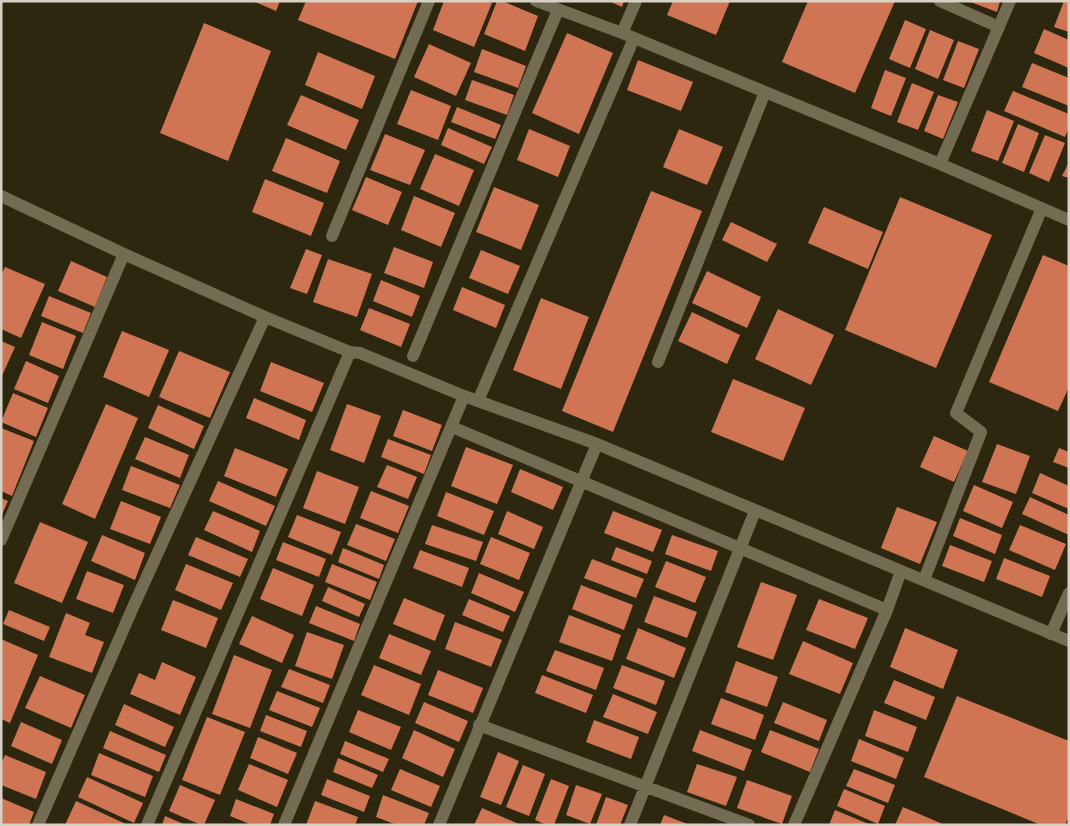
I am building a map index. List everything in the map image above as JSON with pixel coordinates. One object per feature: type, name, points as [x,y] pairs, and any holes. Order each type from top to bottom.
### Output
[{"type":"street","points":[[332,236],[429,1]]},
{"type":"street","points":[[536,1],[765,92],[940,164],[1069,220]]},
{"type":"street","points":[[478,401],[628,36],[636,1]]},
{"type":"street","points":[[940,1],[999,27]]},
{"type":"street","points":[[940,164],[1010,1]]},
{"type":"street","points":[[413,356],[558,10]]},
{"type":"street","points":[[658,362],[765,92]]},
{"type":"street","points":[[1,196],[265,317],[350,352],[360,353],[464,396],[597,444],[1069,641]]},
{"type":"street","points":[[924,580],[981,432],[956,413],[1042,208]]},
{"type":"street","points":[[1,540],[124,254]]},
{"type":"street","points":[[38,825],[134,605],[265,317]]},
{"type":"street","points":[[147,825],[350,352]]},
{"type":"street","points":[[284,825],[464,396]]},
{"type":"street","points":[[452,427],[887,610]]},
{"type":"street","points":[[439,825],[597,444]]},
{"type":"street","points":[[630,825],[755,511]]},
{"type":"street","points":[[794,825],[887,610],[901,571]]},
{"type":"street","points":[[1051,634],[1069,593]]},
{"type":"street","points":[[479,725],[749,825]]},
{"type":"building","points":[[253,1],[280,1],[276,11]]},
{"type":"building","points":[[306,1],[418,1],[395,59],[298,20]]},
{"type":"building","points":[[444,1],[488,1],[492,3],[474,47],[433,30]]},
{"type":"building","points":[[497,1],[502,1],[538,16],[525,51],[484,34]]},
{"type":"building","points":[[609,1],[624,1],[622,7]]},
{"type":"building","points":[[673,1],[730,1],[716,35],[667,15]]},
{"type":"building","points":[[808,1],[895,1],[855,93],[782,62]]},
{"type":"building","points":[[968,1],[1000,1],[997,12]]},
{"type":"building","points":[[1064,1],[1069,3],[1069,32],[1054,27]]},
{"type":"building","points":[[905,20],[926,29],[910,68],[889,59]]},
{"type":"building","points":[[204,23],[271,51],[228,161],[160,133]]},
{"type":"building","points":[[1044,29],[1069,40],[1069,68],[1034,53]]},
{"type":"building","points":[[930,30],[954,40],[938,79],[915,69]]},
{"type":"building","points":[[567,33],[613,53],[579,134],[532,113]]},
{"type":"building","points":[[958,41],[979,49],[964,88],[943,80]]},
{"type":"building","points":[[429,44],[471,63],[456,96],[414,77]]},
{"type":"building","points":[[482,49],[526,66],[518,88],[474,72]]},
{"type":"building","points":[[318,52],[375,76],[362,109],[305,85]]},
{"type":"building","points":[[638,60],[693,82],[681,111],[627,90]]},
{"type":"building","points":[[1032,63],[1069,78],[1069,106],[1022,87]]},
{"type":"building","points":[[885,70],[906,78],[891,116],[871,108]]},
{"type":"building","points":[[472,80],[514,95],[507,115],[465,100]]},
{"type":"building","points":[[912,83],[934,92],[918,130],[897,122]]},
{"type":"building","points":[[411,90],[451,106],[438,140],[397,124]]},
{"type":"building","points":[[1013,91],[1069,114],[1069,128],[1065,137],[1004,111]]},
{"type":"building","points":[[301,95],[359,120],[346,150],[287,125]]},
{"type":"building","points":[[938,95],[958,102],[943,139],[924,131]]},
{"type":"building","points":[[457,107],[501,125],[495,139],[451,122]]},
{"type":"building","points":[[987,110],[1014,121],[998,161],[971,151]]},
{"type":"building","points":[[1018,124],[1039,133],[1024,172],[1002,163]]},
{"type":"building","points":[[448,128],[492,147],[484,164],[441,145]]},
{"type":"building","points":[[529,129],[570,146],[558,177],[517,160]]},
{"type":"building","points":[[679,129],[723,147],[707,185],[663,167]]},
{"type":"building","points":[[385,134],[425,150],[410,185],[370,170]]},
{"type":"building","points":[[1045,135],[1065,143],[1049,182],[1029,173]]},
{"type":"building","points":[[286,138],[340,161],[327,193],[272,171]]},
{"type":"building","points":[[435,154],[474,170],[459,206],[420,189]]},
{"type":"building","points":[[1069,162],[1069,178],[1062,176]]},
{"type":"building","points":[[366,177],[402,192],[388,225],[352,210]]},
{"type":"building","points":[[265,179],[324,203],[311,236],[252,212]]},
{"type":"building","points":[[494,187],[539,205],[521,250],[476,232]]},
{"type":"building","points":[[651,191],[702,211],[613,432],[562,411]]},
{"type":"building","points":[[414,196],[455,213],[441,247],[401,230]]},
{"type":"building","points":[[900,197],[992,235],[936,368],[845,330]]},
{"type":"building","points":[[824,207],[883,232],[868,269],[808,243]]},
{"type":"building","points":[[731,222],[777,244],[767,262],[722,240]]},
{"type":"building","points":[[394,247],[433,262],[424,288],[384,273]]},
{"type":"building","points":[[306,249],[322,255],[307,294],[290,288]]},
{"type":"building","points":[[481,250],[520,266],[508,294],[469,278]]},
{"type":"building","points":[[1043,255],[1069,266],[1069,387],[1058,411],[989,382]]},
{"type":"building","points":[[328,259],[372,274],[357,317],[313,302]]},
{"type":"building","points":[[71,261],[107,277],[95,307],[58,291]]},
{"type":"building","points":[[5,267],[45,284],[21,338],[1,329],[1,275]]},
{"type":"building","points":[[707,271],[761,297],[747,328],[692,303]]},
{"type":"building","points":[[381,280],[420,296],[412,317],[373,301]]},
{"type":"building","points":[[462,287],[505,305],[496,328],[453,310]]},
{"type":"building","points":[[49,296],[91,313],[83,333],[41,316]]},
{"type":"building","points":[[541,298],[589,317],[561,389],[513,370]]},
{"type":"building","points":[[369,308],[410,324],[401,347],[360,330]]},
{"type":"building","points":[[778,309],[834,335],[811,385],[755,359]]},
{"type":"building","points":[[692,312],[740,335],[727,364],[678,341]]},
{"type":"building","points":[[42,322],[76,336],[63,369],[29,355]]},
{"type":"building","points":[[122,331],[169,350],[149,397],[103,377]]},
{"type":"building","points":[[1,341],[15,347],[1,378]]},
{"type":"building","points":[[179,351],[230,372],[210,418],[159,397]]},
{"type":"building","points":[[26,361],[59,376],[48,403],[14,389]]},
{"type":"building","points":[[271,362],[324,383],[312,412],[260,391]]},
{"type":"building","points":[[733,379],[805,408],[783,461],[711,432]]},
{"type":"building","points":[[13,393],[48,408],[36,437],[1,422]]},
{"type":"building","points":[[254,398],[306,420],[299,440],[246,418]]},
{"type":"building","points":[[106,404],[138,418],[95,519],[62,504]]},
{"type":"building","points":[[347,404],[381,416],[364,463],[330,450]]},
{"type":"building","points":[[158,405],[204,426],[194,449],[148,428]]},
{"type":"building","points":[[403,410],[442,425],[432,451],[393,436]]},
{"type":"building","points":[[1,428],[34,441],[12,496],[1,491]]},
{"type":"building","points":[[934,436],[968,451],[954,482],[920,467]]},
{"type":"building","points":[[145,437],[189,455],[180,478],[135,459]]},
{"type":"building","points":[[388,439],[431,455],[424,474],[381,457]]},
{"type":"building","points":[[997,444],[1030,456],[1016,494],[982,482]]},
{"type":"building","points":[[466,447],[513,465],[497,504],[451,486]]},
{"type":"building","points":[[235,448],[288,469],[276,497],[224,476]]},
{"type":"building","points":[[1059,448],[1069,452],[1069,468],[1053,462]]},
{"type":"building","points":[[387,465],[417,477],[408,499],[377,487]]},
{"type":"building","points":[[131,466],[180,485],[170,508],[122,490]]},
{"type":"building","points":[[520,469],[563,487],[553,510],[511,492]]},
{"type":"building","points":[[317,471],[359,487],[345,524],[303,508]]},
{"type":"building","points":[[1040,473],[1069,486],[1069,509],[1032,493]]},
{"type":"building","points":[[218,481],[275,506],[266,526],[209,501]]},
{"type":"building","points":[[974,485],[1013,502],[1002,528],[963,511]]},
{"type":"building","points":[[371,491],[409,506],[398,533],[360,518]]},
{"type":"building","points":[[446,492],[494,511],[484,535],[437,516]]},
{"type":"building","points":[[1030,497],[1069,515],[1069,535],[1022,514]]},
{"type":"building","points":[[1,498],[8,501],[1,517]]},
{"type":"building","points":[[121,501],[161,517],[150,544],[110,529]]},
{"type":"building","points":[[897,507],[937,522],[920,564],[881,548]]},
{"type":"building","points":[[213,511],[260,531],[252,552],[204,530]]},
{"type":"building","points":[[507,511],[543,527],[534,549],[498,534]]},
{"type":"building","points":[[613,511],[662,530],[653,552],[604,533]]},
{"type":"building","points":[[297,515],[341,532],[332,555],[288,537]]},
{"type":"building","points":[[960,518],[1002,535],[995,554],[953,536]]},
{"type":"building","points":[[40,522],[88,542],[62,603],[14,583]]},
{"type":"building","points":[[356,524],[395,539],[386,561],[347,545]]},
{"type":"building","points":[[432,525],[483,542],[476,561],[425,544]]},
{"type":"building","points":[[1020,525],[1066,544],[1055,570],[1009,550]]},
{"type":"building","points":[[102,535],[145,553],[135,580],[91,561]]},
{"type":"building","points":[[672,535],[718,551],[711,571],[665,554]]},
{"type":"building","points":[[196,537],[248,559],[240,577],[188,555]]},
{"type":"building","points":[[491,537],[530,553],[519,580],[480,564]]},
{"type":"building","points":[[283,542],[326,559],[319,577],[276,560]]},
{"type":"building","points":[[950,545],[992,561],[984,582],[942,566]]},
{"type":"building","points":[[616,547],[652,561],[647,574],[611,560]]},
{"type":"building","points":[[343,548],[384,565],[379,579],[338,562]]},
{"type":"building","points":[[420,550],[469,568],[462,587],[413,568]]},
{"type":"building","points":[[1004,558],[1050,576],[1042,597],[996,579]]},
{"type":"building","points":[[592,559],[644,579],[636,598],[584,578]]},
{"type":"building","points":[[666,561],[706,577],[695,603],[655,587]]},
{"type":"building","points":[[186,564],[233,583],[221,610],[175,590]]},
{"type":"building","points":[[332,564],[377,582],[370,600],[325,582]]},
{"type":"building","points":[[273,568],[314,585],[302,616],[260,599]]},
{"type":"building","points":[[87,571],[124,585],[113,613],[76,599]]},
{"type":"building","points":[[479,573],[524,592],[515,612],[471,593]]},
{"type":"building","points":[[761,582],[797,595],[773,660],[737,647]]},
{"type":"building","points":[[581,585],[633,605],[624,630],[572,609]]},
{"type":"building","points":[[328,587],[365,604],[359,617],[322,601]]},
{"type":"building","points":[[654,596],[697,612],[687,638],[644,622]]},
{"type":"building","points":[[404,598],[445,615],[435,641],[393,624]]},
{"type":"building","points":[[469,599],[510,616],[503,632],[462,615]]},
{"type":"building","points":[[819,599],[868,618],[855,649],[806,630]]},
{"type":"building","points":[[173,600],[218,618],[206,648],[161,630]]},
{"type":"building","points":[[316,606],[360,624],[354,641],[309,623]]},
{"type":"building","points":[[9,610],[50,627],[44,641],[3,624]]},
{"type":"building","points":[[66,613],[90,623],[85,635],[104,642],[92,673],[49,657]]},
{"type":"building","points":[[569,615],[621,635],[612,661],[559,642]]},
{"type":"building","points":[[252,616],[294,635],[282,663],[239,644]]},
{"type":"building","points":[[455,622],[502,640],[491,667],[445,649]]},
{"type":"building","points":[[638,628],[686,648],[674,678],[626,659]]},
{"type":"building","points":[[905,628],[958,650],[943,689],[890,667]]},
{"type":"building","points":[[307,632],[344,645],[332,679],[295,666]]},
{"type":"building","points":[[389,634],[431,651],[421,675],[379,658]]},
{"type":"building","points":[[1,639],[38,655],[10,723],[1,719]]},
{"type":"building","points":[[803,641],[853,663],[840,694],[789,674]]},
{"type":"building","points":[[555,650],[604,668],[596,690],[546,671]]},
{"type":"building","points":[[234,655],[272,670],[250,728],[212,714]]},
{"type":"building","points":[[736,661],[778,677],[767,707],[725,692]]},
{"type":"building","points":[[162,662],[196,677],[180,715],[130,694],[139,673],[155,680]]},
{"type":"building","points":[[374,665],[421,684],[409,715],[361,695]]},
{"type":"building","points":[[622,665],[665,681],[656,705],[613,688]]},
{"type":"building","points":[[289,669],[330,685],[323,703],[281,687]]},
{"type":"building","points":[[438,670],[483,688],[473,713],[428,695]]},
{"type":"building","points":[[542,675],[593,695],[586,713],[535,693]]},
{"type":"building","points":[[40,676],[85,695],[71,728],[25,708]]},
{"type":"building","points":[[894,680],[935,697],[926,720],[884,703]]},
{"type":"building","points":[[277,691],[320,708],[312,727],[269,710]]},
{"type":"building","points":[[613,694],[657,712],[648,734],[603,717]]},
{"type":"building","points":[[957,696],[1069,741],[1069,816],[1065,825],[1041,825],[924,777]]},
{"type":"building","points":[[721,698],[764,715],[755,740],[711,724]]},
{"type":"building","points":[[424,702],[468,721],[459,742],[415,723]]},
{"type":"building","points":[[783,702],[827,720],[819,741],[774,723]]},
{"type":"building","points":[[124,704],[174,727],[165,747],[115,725]]},
{"type":"building","points":[[358,710],[401,727],[391,750],[349,732]]},
{"type":"building","points":[[874,710],[917,727],[908,752],[865,736]]},
{"type":"building","points":[[266,715],[307,731],[301,747],[260,731]]},
{"type":"building","points":[[207,717],[245,732],[220,795],[182,780]]},
{"type":"building","points":[[594,720],[639,737],[631,759],[586,742]]},
{"type":"building","points":[[21,722],[62,740],[52,764],[11,746]]},
{"type":"building","points":[[414,730],[455,749],[443,777],[402,758]]},
{"type":"building","points":[[700,730],[752,750],[744,771],[692,751]]},
{"type":"building","points":[[770,730],[819,749],[810,772],[761,752]]},
{"type":"building","points":[[110,731],[166,755],[159,772],[103,748]]},
{"type":"building","points":[[258,737],[297,753],[288,774],[250,758]]},
{"type":"building","points":[[859,739],[904,758],[896,779],[851,761]]},
{"type":"building","points":[[345,741],[389,759],[383,772],[340,754]]},
{"type":"building","points":[[498,752],[519,761],[501,805],[480,797]]},
{"type":"building","points":[[99,753],[153,776],[145,797],[91,775]]},
{"type":"building","points":[[5,755],[46,772],[36,799],[1,785],[1,764]]},
{"type":"building","points":[[338,758],[378,775],[372,788],[333,772]]},
{"type":"building","points":[[249,764],[288,780],[277,807],[238,790]]},
{"type":"building","points":[[697,764],[737,777],[726,806],[687,792]]},
{"type":"building","points":[[523,765],[545,774],[529,816],[506,807]]},
{"type":"building","points":[[400,769],[440,786],[431,807],[391,790]]},
{"type":"building","points":[[854,769],[895,785],[888,803],[846,786]]},
{"type":"building","points":[[87,777],[143,803],[134,823],[78,797]]},
{"type":"building","points":[[327,779],[370,796],[364,812],[321,795]]},
{"type":"building","points":[[551,779],[569,786],[554,825],[547,825],[535,820]]},
{"type":"building","points":[[747,780],[792,796],[782,824],[737,808]]},
{"type":"building","points":[[180,785],[215,800],[204,825],[169,811]]},
{"type":"building","points":[[576,785],[602,794],[590,824],[566,815]]},
{"type":"building","points":[[844,789],[885,806],[878,824],[837,806]]},
{"type":"building","points":[[383,795],[429,813],[424,825],[397,825],[376,817]]},
{"type":"building","points":[[606,797],[628,805],[620,825],[596,825]]},
{"type":"building","points":[[1,798],[34,812],[29,825],[1,825]]},
{"type":"building","points":[[236,799],[274,814],[270,825],[252,825],[230,816]]},
{"type":"building","points":[[76,801],[128,825],[65,825]]},
{"type":"building","points":[[315,801],[358,817],[355,825],[306,825]]},
{"type":"building","points":[[903,807],[945,825],[895,825]]},
{"type":"building","points":[[482,808],[521,825],[474,825]]},
{"type":"building","points":[[835,810],[871,825],[829,825]]},
{"type":"building","points":[[664,815],[690,825],[660,825]]},
{"type":"building","points":[[165,816],[186,825],[162,825]]}]
